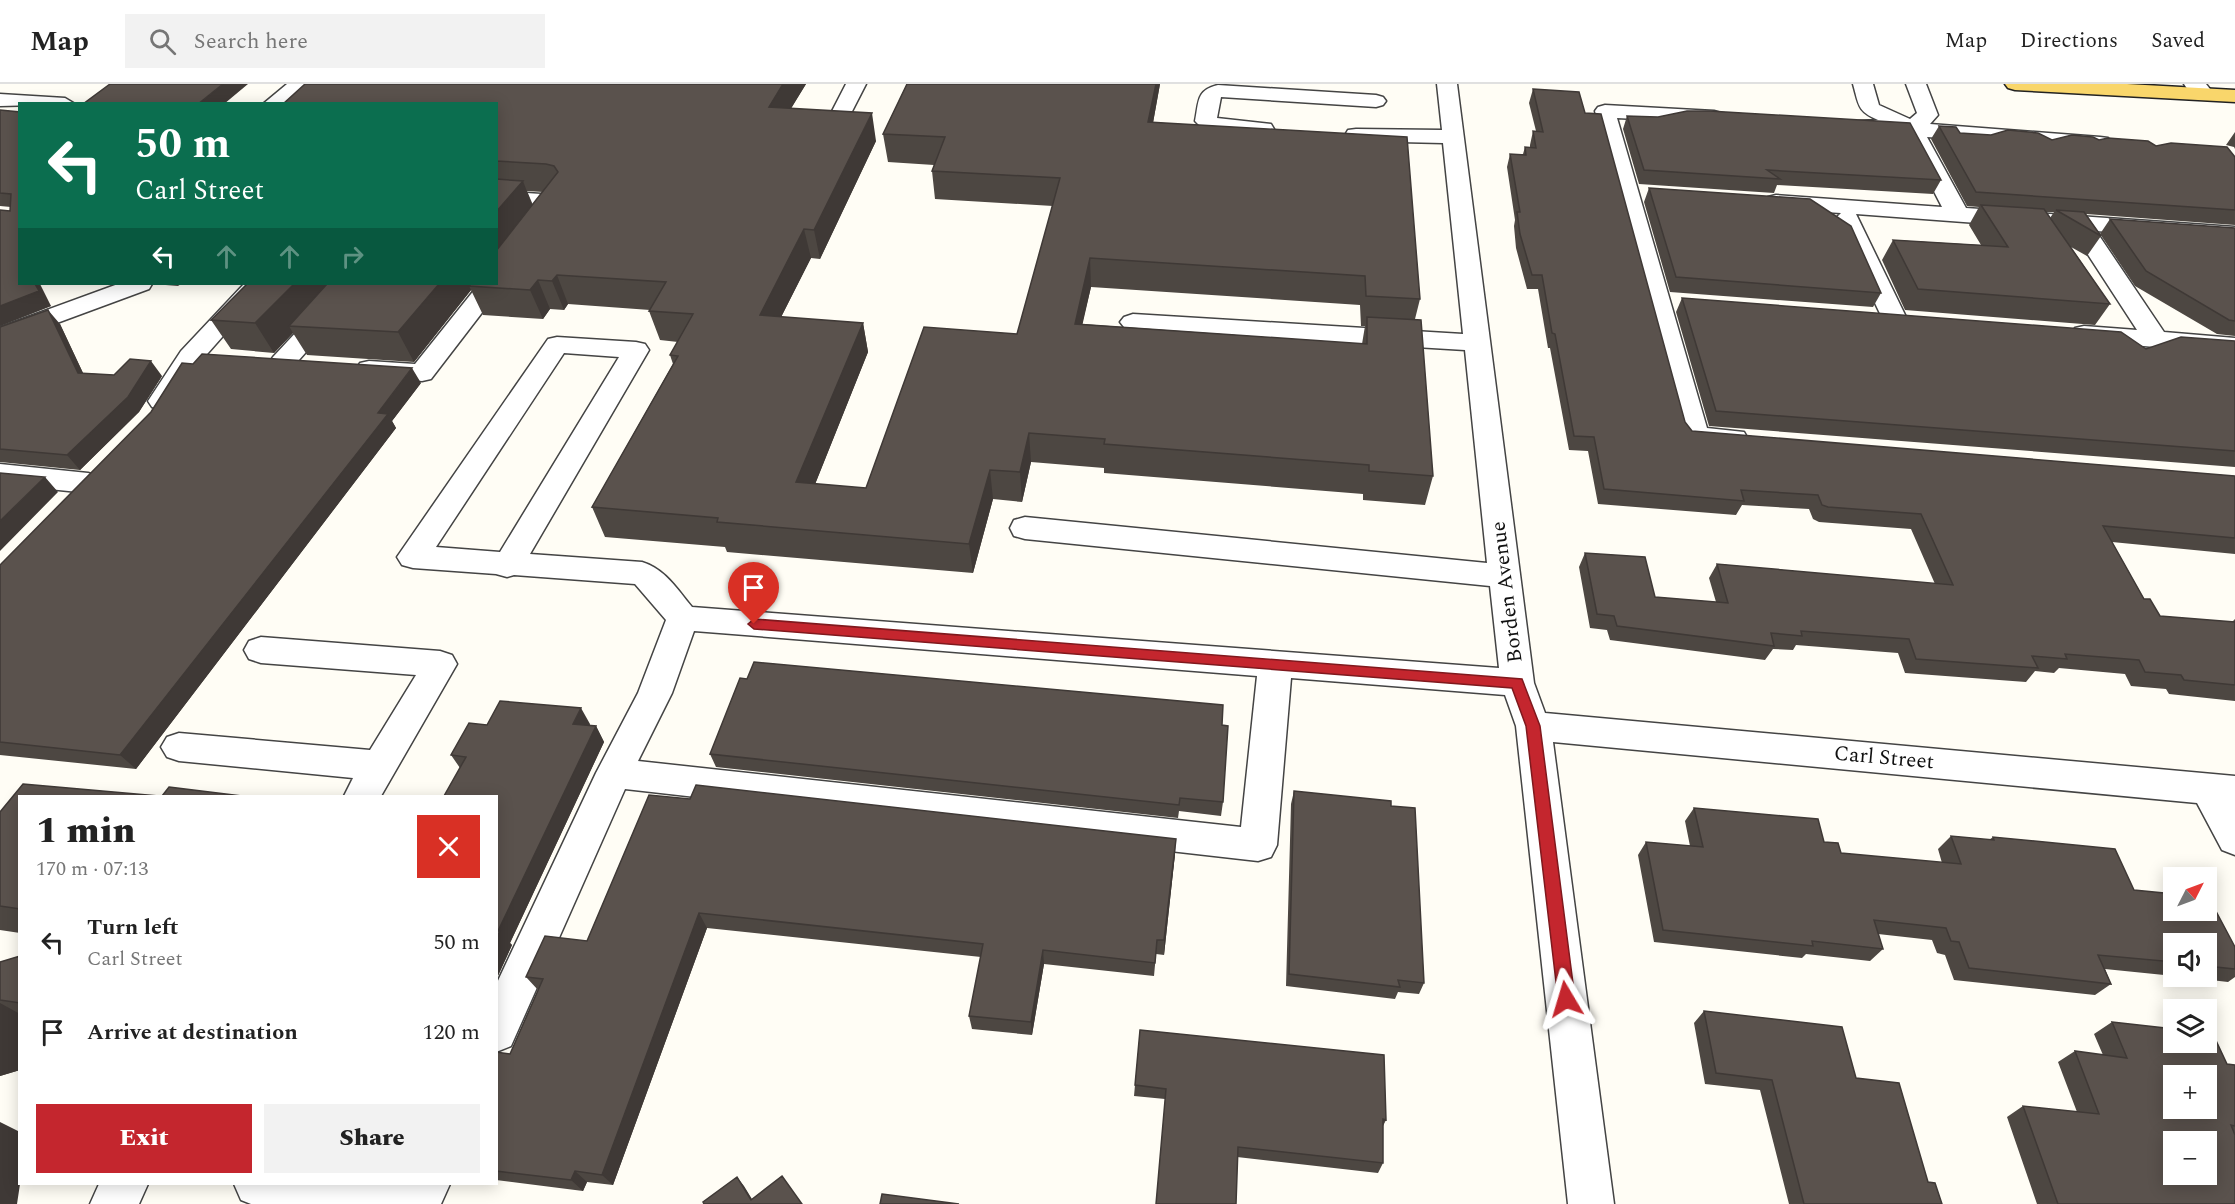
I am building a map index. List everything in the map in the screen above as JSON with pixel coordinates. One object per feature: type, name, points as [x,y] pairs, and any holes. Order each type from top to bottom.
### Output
[{"type":"main road","points":[[2015,84],[2199,89],[2235,96]]},
{"type":"street","points":[[276,102],[300,84]]},
{"type":"street","points":[[839,119],[856,84]]},
{"type":"street","name":"Borden Avenue","points":[[1447,84],[1517,683],[1533,726],[1591,1204]]},
{"type":"street","points":[[1863,84],[1870,109],[1912,128],[1958,214]]},
{"type":"street","points":[[1912,128],[1928,115],[1916,84]]},
{"type":"street","points":[[1289,131],[1209,124],[1206,121],[1211,94],[1218,91],[1376,101]]},
{"type":"street","points":[[0,100],[32,102]]},
{"type":"street","points":[[1735,118],[1605,111],[1639,193],[1670,302],[1695,436],[1754,441]]},
{"type":"street","points":[[1842,124],[2120,144]]},
{"type":"street","points":[[1337,134],[1453,137]]},
{"type":"street","points":[[498,198],[556,202],[526,240]]},
{"type":"street","points":[[1758,201],[2235,234]]},
{"type":"street","points":[[1842,207],[1894,320]]},
{"type":"street","points":[[2079,223],[2156,340]]},
{"type":"street","points":[[0,336],[137,285]]},
{"type":"street","points":[[151,419],[190,357],[256,285]]},
{"type":"street","points":[[353,285],[270,363],[422,373],[490,285]]},
{"type":"street","points":[[1133,322],[1478,343]]},
{"type":"street","points":[[2061,332],[2235,346]]},
{"type":"street","points":[[507,566],[636,351],[557,345],[412,557],[507,566],[642,573],[654,582],[683,618],[1517,683]]},
{"type":"street","points":[[190,357],[224,360]]},
{"type":"street","points":[[0,474],[96,475],[64,508]]},
{"type":"street","points":[[1025,528],[1505,576]]},
{"type":"street","points":[[498,1028],[614,773],[655,693],[683,618]]},
{"type":"street","points":[[261,650],[440,664],[363,795]]},
{"type":"street","points":[[614,773],[1258,845],[1275,664]]},
{"type":"street","name":"Carl Street","points":[[1533,726],[2221,790]]},
{"type":"street","points":[[178,747],[381,766]]},
{"type":"street","points":[[2221,790],[2235,839]]},
{"type":"street","points":[[113,1204],[124,1185]]},
{"type":"street","points":[[264,1185],[403,1204]]},
{"type":"street","points":[[418,1204],[428,1185]]},
{"type":"building","points":[[110,84],[223,84],[200,102],[86,102]]},
{"type":"building","points":[[305,84],[783,84],[769,107],[872,113],[814,230],[804,229],[760,315],[863,323],[796,482],[866,488],[924,327],[1017,334],[1060,178],[932,171],[945,137],[883,134],[907,84],[1156,84],[1148,122],[1407,137],[1420,299],[1366,296],[1365,276],[1090,258],[1075,324],[1367,344],[1367,317],[1421,320],[1433,476],[1369,471],[1369,465],[1104,444],[1105,439],[1029,433],[1020,472],[990,470],[969,544],[717,522],[718,518],[592,507],[678,356],[670,355],[693,314],[649,311],[666,282],[557,275],[552,281],[538,280],[530,290],[469,286],[498,285],[498,248],[558,172],[554,166],[546,164],[498,161],[498,102],[285,102]]},
{"type":"building","points":[[1533,89],[1579,92],[1585,113],[1601,114],[1685,422],[1692,431],[2235,476],[2235,538],[2103,526],[2144,599],[2150,599],[2160,616],[2235,622],[2235,685],[2184,680],[2181,675],[2145,672],[2139,660],[2065,654],[2067,659],[2032,656],[2038,668],[1916,659],[1909,639],[1801,631],[1802,636],[1771,633],[1774,646],[1617,626],[1614,616],[1597,614],[1585,553],[1645,557],[1655,597],[1728,603],[1717,564],[1953,585],[1921,514],[1828,507],[1822,505],[1818,495],[1741,490],[1744,501],[1604,489],[1594,437],[1574,436],[1542,275],[1532,275],[1520,234],[1517,212],[1520,212],[1510,154],[1526,155],[1525,147],[1536,148],[1533,131],[1543,132]]},
{"type":"building","points":[[0,110],[18,112],[18,285],[36,285],[39,291],[0,306],[0,210],[10,211],[11,194],[0,193]]},
{"type":"building","points":[[1687,111],[1910,123],[1941,180],[1767,170],[1780,179],[1644,170],[1627,116],[1658,117]]},
{"type":"building","points":[[1939,126],[1956,127],[1960,133],[1991,135],[2008,130],[2038,133],[2052,140],[2072,135],[2093,137],[2099,140],[2108,138],[2148,141],[2156,146],[2171,143],[2227,147],[2235,157],[2235,210],[1976,192]]},
{"type":"building","points":[[498,179],[523,181],[498,210]]},
{"type":"building","points":[[1649,188],[1810,199],[1851,226],[1881,293],[1676,277]]},
{"type":"building","points":[[1981,205],[2044,209],[2110,304],[1918,289],[1893,240],[2008,247]]},
{"type":"building","points":[[2056,210],[2084,212],[2101,236]]},
{"type":"building","points":[[2110,219],[2235,228],[2235,321],[2229,320],[2146,271]]},
{"type":"building","points":[[246,285],[293,285],[255,323],[211,320]]},
{"type":"building","points":[[326,285],[438,285],[398,332],[289,326]]},
{"type":"building","points":[[1682,298],[2121,332],[2146,349],[2181,337],[2235,341],[2235,451],[1716,411]]},
{"type":"building","points":[[48,310],[78,373],[114,375],[130,359],[151,361],[128,397],[67,455],[0,449],[0,327]]},
{"type":"building","points":[[202,354],[412,368],[378,413],[388,414],[120,755],[0,742],[0,565],[151,412],[182,363],[193,364]]},
{"type":"building","points":[[0,473],[45,477],[0,521]]},
{"type":"building","points":[[754,662],[1223,705],[1222,725],[1228,726],[1223,802],[1180,798],[1179,805],[710,754],[740,678],[747,679]]},
{"type":"building","points":[[500,701],[581,708],[573,724],[596,726],[498,931],[498,795],[445,795],[466,757],[451,755],[469,723],[487,725]]},
{"type":"building","points":[[23,784],[148,795],[18,795],[18,909],[0,906],[0,812]]},
{"type":"building","points":[[696,785],[1176,839],[1164,940],[1157,940],[1155,963],[1043,950],[1031,1022],[969,1016],[983,944],[699,913],[602,1175],[575,1171],[571,1180],[498,1171],[498,1052],[510,1054],[543,979],[526,977],[545,936],[587,941],[649,795],[690,799]]},
{"type":"building","points":[[169,787],[234,795],[163,795]]},
{"type":"building","points":[[1294,791],[1391,801],[1391,806],[1415,808],[1424,983],[1398,980],[1400,987],[1289,974]]},
{"type":"building","points":[[1694,808],[1818,819],[1824,842],[1838,843],[1841,853],[1961,864],[1951,836],[1994,840],[1993,837],[2115,849],[2134,890],[2163,893],[2163,921],[2217,921],[2217,913],[2235,947],[2235,969],[2217,967],[2217,933],[2163,933],[2163,961],[2098,955],[2111,984],[1969,968],[1959,942],[1951,941],[1946,928],[1874,920],[1883,949],[1812,941],[1813,946],[1663,930],[1646,842],[1703,847]]},
{"type":"building","points":[[18,957],[18,1003],[0,1000],[0,962]]},
{"type":"building","points":[[1704,1011],[1842,1027],[1856,1078],[1899,1083],[1928,1182],[1935,1183],[1942,1204],[1804,1204],[1772,1080],[1716,1073]]},
{"type":"building","points":[[2112,1022],[2163,1028],[2163,1053],[2217,1053],[2217,1043],[2227,1064],[2235,1065],[2235,1126],[2231,1125],[2235,1135],[2235,1204],[2058,1204],[2023,1106],[2099,1114],[2075,1051],[2127,1058]]},
{"type":"building","points":[[1140,1030],[1384,1055],[1386,1120],[1383,1119],[1383,1163],[1238,1147],[1236,1204],[1156,1204],[1166,1089],[1135,1085]]},
{"type":"building","points":[[782,1176],[802,1204],[704,1204],[703,1202],[737,1177],[751,1200]]},
{"type":"building","points":[[882,1194],[959,1204],[880,1204]]},
{"type":"route","points":[[754,624],[1517,683],[1533,726],[1566,999]]}]
